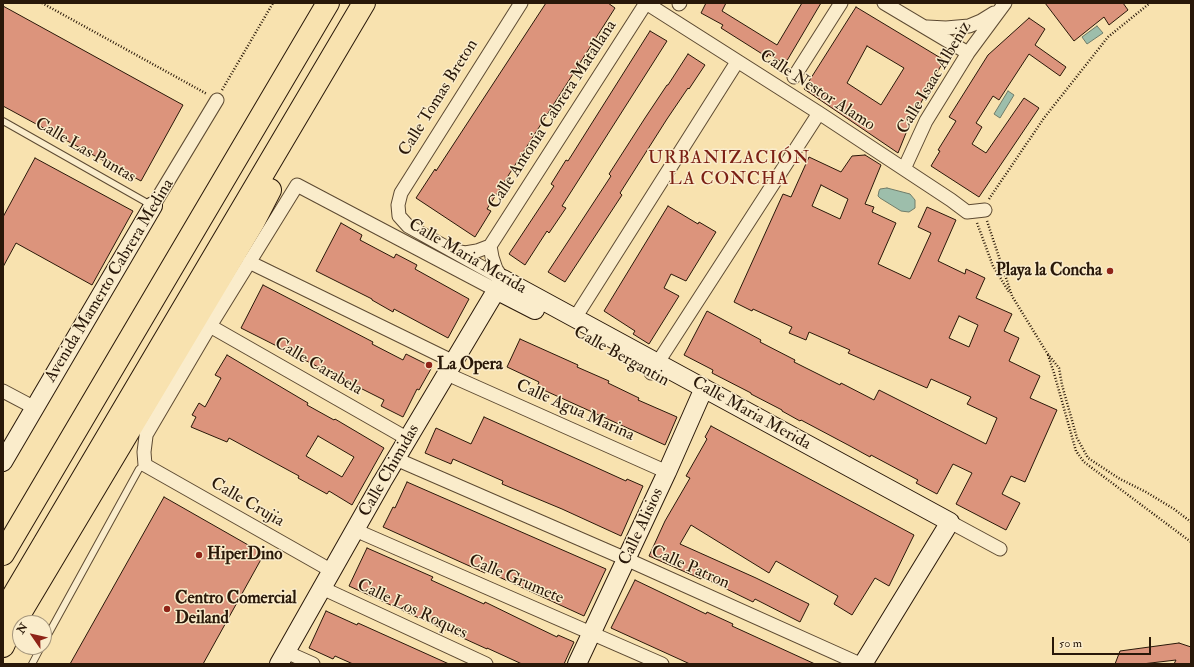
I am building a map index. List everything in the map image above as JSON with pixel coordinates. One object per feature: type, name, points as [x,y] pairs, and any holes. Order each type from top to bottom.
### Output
[{"type":"highway","points":[[3,554],[328,3]]},
{"type":"highway","points":[[3,613],[364,3]]},
{"type":"highway","points":[[3,646],[10,630],[206,317],[290,152],[308,99]]},
{"type":"highway","points":[[3,532],[7,525],[40,490]]},
{"type":"street","name":"Calle Tomas Breton","points":[[399,216],[398,205],[401,193],[521,3]]},
{"type":"street","name":"Calle Nestor Alamo","points":[[646,3],[819,113],[967,212]]},
{"type":"street","name":"Calle Antonia Cabrera Matallana","points":[[490,246],[646,3]]},
{"type":"street","points":[[794,77],[841,3]]},
{"type":"street","points":[[884,3],[968,53]]},
{"type":"street","points":[[925,27],[946,28],[969,26],[981,21],[1005,5]]},
{"type":"street","name":"Calle Isaac Albeniz","points":[[904,169],[926,121],[968,53],[1005,5]]},
{"type":"street","points":[[576,318],[737,62]]},
{"type":"street","name":"Avenida Mamerto Cabrera Medina","points":[[3,462],[217,100]]},
{"type":"street","points":[[654,368],[819,113]]},
{"type":"street","name":"Calle Bergantin","points":[[249,262],[297,185],[499,284],[543,314],[654,368],[947,527]]},
{"type":"street","points":[[967,212],[985,210]]},
{"type":"street","name":"Calle Maria Merida","points":[[399,216],[408,226],[451,250],[499,284],[576,318],[654,368]]},
{"type":"street","points":[[451,250],[464,253],[477,251],[490,246],[499,284]]},
{"type":"street","points":[[145,465],[144,452],[150,413],[165,382],[189,341],[249,262]]},
{"type":"street","name":"Calle Agua Marina","points":[[249,262],[450,368],[667,472]]},
{"type":"street","name":"Calle Chimidas","points":[[282,658],[499,284]]},
{"type":"street","points":[[146,435],[206,317]]},
{"type":"street","name":"Calle Carabela","points":[[206,317],[408,439]]},
{"type":"street","points":[[3,391],[35,408]]},
{"type":"street","name":"Calle Alisios","points":[[578,664],[702,394]]},
{"type":"street","name":"Calle Patron","points":[[396,460],[626,559],[861,664]]},
{"type":"street","name":"Calle Crujia","points":[[145,465],[332,571]]},
{"type":"street","points":[[861,664],[947,527],[1000,549]]},
{"type":"street","name":"Calle Grumete","points":[[355,530],[662,664]]},
{"type":"street","name":"Calle Los Roques","points":[[322,588],[486,664]]},
{"type":"street","points":[[282,658],[313,664]]},
{"type":"lane","name":"Calle Las Puntas","points":[[3,121],[153,206]]},
{"type":"lane","points":[[52,627],[139,469],[145,465]]},
{"type":"lane","points":[[32,664],[37,655]]},
{"type":"path","points":[[42,3],[217,100],[273,3]]},
{"type":"path","points":[[1012,296],[987,223],[985,210],[990,196],[1044,118],[1108,37],[1150,3]]},
{"type":"path","points":[[967,212],[979,224],[993,266],[1047,353],[1059,368],[1062,385],[1077,438],[1088,458],[1120,479],[1146,492],[1174,509],[1191,522]]},
{"type":"path","points":[[1047,353],[1076,451],[1084,462],[1191,542]]},
{"type":"shaded area","points":[[1097,26],[1103,33],[1087,44],[1082,37]]},
{"type":"shaded area","points":[[1008,91],[1014,95],[1000,118],[994,114]]},
{"type":"shaded area","points":[[887,188],[910,194],[915,200],[915,208],[909,212],[901,211],[880,198],[878,196],[880,189]]},
{"type":"building","points":[[546,3],[608,3],[615,8],[487,209],[491,211],[475,237],[416,198],[435,169],[436,171]]},
{"type":"building","points":[[706,3],[726,3],[722,11],[777,45],[802,3],[821,3],[785,64],[768,54],[767,57],[721,28],[723,25],[701,13]]},
{"type":"building","points":[[1045,3],[1123,3],[1128,10],[1109,25],[1104,17],[1074,41]]},
{"type":"building","points":[[3,6],[183,105],[141,181],[3,106]]},
{"type":"building","points":[[856,7],[944,60],[910,123],[898,153],[804,89]],"holes":[[[867,46],[904,68],[881,105],[847,83]]]},
{"type":"building","points":[[1029,18],[1045,29],[1035,45],[1066,67],[1060,76],[1029,54],[999,100],[993,96],[976,123],[982,127],[972,144],[986,153],[1024,98],[1039,108],[979,197],[931,166],[940,151],[938,150],[956,121],[949,117],[988,55]]},
{"type":"building","points":[[650,31],[667,41],[562,206],[566,208],[549,233],[547,231],[525,265],[509,254],[554,186],[551,184],[566,160],[568,161]]},
{"type":"building","points":[[688,54],[705,65],[667,119],[620,193],[622,195],[565,282],[548,272],[611,176],[609,174]]},
{"type":"building","points":[[865,155],[881,165],[865,204],[874,207],[872,212],[896,223],[878,264],[910,279],[931,233],[918,227],[927,207],[956,220],[938,261],[965,274],[966,269],[985,278],[976,298],[1012,314],[1004,331],[1019,338],[1009,361],[1040,376],[1030,398],[1057,410],[1025,482],[1011,476],[1002,494],[1020,503],[1006,530],[956,504],[972,473],[953,464],[937,494],[916,483],[918,480],[871,455],[870,457],[801,420],[800,421],[712,373],[713,370],[684,355],[707,311],[761,340],[760,342],[795,360],[794,362],[840,385],[841,383],[874,400],[879,390],[986,444],[997,418],[967,404],[971,397],[931,379],[927,388],[848,353],[850,350],[809,332],[806,340],[789,333],[792,327],[734,302],[783,194],[791,197],[809,157],[841,172],[852,156]],"holes":[[[821,185],[848,199],[840,219],[812,206]],[[959,316],[978,325],[969,347],[949,338]]]},
{"type":"building","points":[[35,158],[133,211],[92,285],[16,243],[3,267],[3,217]]},
{"type":"building","points":[[668,206],[698,224],[699,222],[716,232],[686,281],[671,274],[664,288],[679,296],[649,344],[633,334],[635,331],[604,311]]},
{"type":"building","points":[[341,223],[362,235],[360,240],[394,258],[396,254],[417,265],[415,269],[469,299],[448,338],[394,309],[393,312],[372,299],[316,271]]},
{"type":"building","points":[[263,285],[373,342],[372,344],[403,360],[406,354],[432,367],[419,390],[417,389],[403,417],[381,406],[384,400],[241,328]]},
{"type":"building","points":[[520,339],[578,365],[577,367],[609,381],[608,383],[639,398],[638,400],[677,417],[665,445],[537,387],[539,382],[507,367]]},
{"type":"building","points":[[227,355],[308,403],[307,405],[334,420],[335,419],[384,448],[352,505],[329,491],[327,494],[298,478],[299,476],[229,438],[227,442],[191,427],[196,417],[192,415],[199,403],[205,407],[221,378],[215,375]],"holes":[[[318,436],[354,457],[342,477],[306,456]]]},
{"type":"building","points":[[484,417],[626,481],[627,479],[643,486],[621,536],[502,484],[503,481],[453,459],[451,464],[425,453],[436,428],[471,444]]},
{"type":"building","points":[[711,426],[914,535],[889,586],[875,578],[852,615],[834,604],[838,596],[776,561],[769,573],[691,525],[680,544],[756,578],[809,604],[800,622],[755,599],[753,602],[702,577],[701,579],[649,556],[665,521],[690,478],[686,476],[707,439],[705,437]]},
{"type":"building","points":[[407,482],[606,569],[584,616],[486,571],[485,573],[383,527],[393,507],[395,508]]},
{"type":"building","name":"Centro Comercial Deiland","points":[[164,497],[264,554],[203,664],[70,664]]},
{"type":"building","points":[[367,548],[433,577],[431,580],[484,604],[485,602],[557,637],[558,635],[574,642],[564,664],[522,664],[349,586]]},
{"type":"building","points":[[635,580],[706,614],[707,612],[733,624],[732,626],[815,664],[690,664],[611,628]]},
{"type":"building","points":[[326,611],[357,625],[358,623],[449,664],[353,664],[335,656],[333,659],[309,648]]},
{"type":"building","points":[[1179,643],[1191,647],[1191,664],[1174,664],[1176,660],[1142,664],[1115,664],[1120,651]]},
{"type":"place","name":"Playa la Concha","points":[[1110,271]]},
{"type":"place","name":"La Opera","points":[[429,365]]},
{"type":"place","name":"HiperDino","points":[[199,555]]},
{"type":"place","name":"Centro Comercial Deiland","points":[[167,609]]},
{"type":"district","name":"URBANIZACIÓN LA CONCHA","points":[[729,169]]}]
